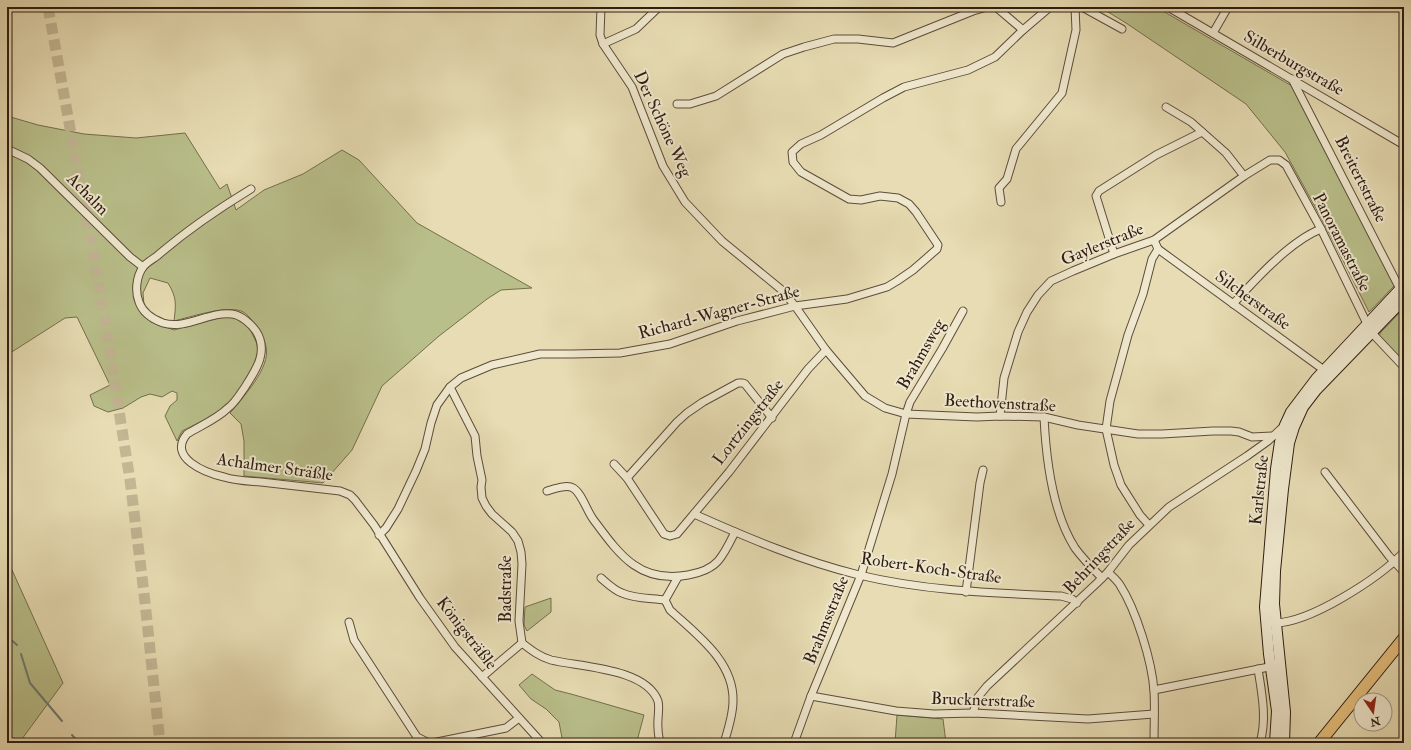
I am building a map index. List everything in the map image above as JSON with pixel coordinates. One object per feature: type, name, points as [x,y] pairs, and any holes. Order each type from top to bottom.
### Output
[{"type":"main road","name":"Karlstraße","points":[[1278,441],[1294,427],[1303,407],[1327,372],[1392,305],[1403,289]]},
{"type":"main road","name":"Karlstraße","points":[[1392,305],[1404,299]]},
{"type":"main road","name":"Karlstraße","points":[[1280,741],[1275,666],[1270,622],[1283,489],[1278,441],[1291,412],[1316,379],[1327,372]]},
{"type":"main road","points":[[1319,743],[1404,638]]},
{"type":"main road","points":[[1369,692],[1404,647]]},
{"type":"main road","points":[[1329,743],[1353,712]]},
{"type":"street","points":[[602,7],[600,35],[602,44],[636,29],[659,7]]},
{"type":"street","points":[[677,104],[690,104],[716,96],[783,54],[804,47],[834,39],[858,39],[893,43],[973,11],[987,7]]},
{"type":"street","points":[[996,7],[1023,30],[1050,7]]},
{"type":"street","points":[[1001,202],[999,188],[1007,179],[1016,149],[1062,93],[1076,30],[1075,7]]},
{"type":"street","points":[[1082,7],[1122,29]]},
{"type":"street","name":"Silberburgstraße","points":[[1168,7],[1404,145]]},
{"type":"street","points":[[1213,33],[1228,7]]},
{"type":"street","name":"Richard-Wagner-Straße","points":[[379,535],[386,528],[398,509],[425,450],[437,405],[450,387],[461,378],[492,365],[540,354],[620,353],[670,344],[737,321],[796,306],[847,299],[887,287],[914,270],[936,249],[938,243],[909,204],[898,198],[880,196],[861,200],[849,199],[801,172],[793,162],[792,152],[801,144],[821,135],[904,87],[968,70],[995,57],[1023,30]]},
{"type":"street","name":"Der Schöne Weg","points":[[602,44],[632,87],[663,166],[685,202],[722,241],[783,291],[796,306]]},
{"type":"street","name":"Breitertstraße","points":[[1292,79],[1403,289]]},
{"type":"street","points":[[1166,107],[1191,122],[1226,154],[1244,176]]},
{"type":"street","points":[[1114,254],[1096,196],[1100,191],[1149,159],[1202,132]]},
{"type":"street","name":"Achalm","points":[[7,149],[28,159],[40,168],[130,257],[143,267]]},
{"type":"street","name":"Gaylerstraße","points":[[1000,416],[1004,378],[1018,332],[1027,312],[1051,281],[1114,254],[1154,240],[1244,176],[1270,160],[1279,160],[1286,165]]},
{"type":"street","name":"Panoramastraße","points":[[1286,165],[1321,229],[1369,328],[1404,367]]},
{"type":"street","points":[[143,267],[201,221],[251,189]]},
{"type":"street","points":[[1233,304],[1256,279],[1302,238],[1321,229]]},
{"type":"street","points":[[1149,525],[1140,515],[1121,484],[1114,465],[1106,429],[1110,401],[1128,335],[1152,259],[1158,249],[1154,240]]},
{"type":"street","name":"Silcherstraße","points":[[1158,249],[1327,372]]},
{"type":"street","name":"Achalmer Sträßle","points":[[143,267],[136,287],[137,298],[145,313],[163,323],[176,325],[218,315],[232,314],[242,318],[250,325],[258,335],[262,349],[257,368],[242,392],[228,409],[183,438],[181,445],[182,451],[189,460],[199,468],[226,478],[333,490],[345,493],[355,500],[379,535]]},
{"type":"street","name":"Beethovenstraße","points":[[796,306],[826,350],[865,396],[885,408],[906,414],[1044,417],[1078,425],[1138,434],[1231,431],[1252,437],[1278,441]]},
{"type":"street","name":"Brahmsweg","points":[[906,414],[910,402],[963,311]]},
{"type":"street","name":"Lortzingstraße","points":[[627,478],[664,534],[670,536],[677,534],[772,418],[808,369],[826,350]]},
{"type":"street","points":[[614,464],[627,478],[677,422],[687,413],[703,402],[738,383],[745,384],[772,418]]},
{"type":"street","name":"Badstraße","points":[[450,387],[475,436],[482,480],[482,498],[492,514],[512,532],[518,541],[522,564],[519,621],[522,643],[536,654],[550,660],[595,667],[632,677],[648,686],[654,692],[658,702],[658,727],[660,743]]},
{"type":"street","name":"Brahmsstraße","points":[[794,743],[811,696],[861,575],[892,474],[906,414]]},
{"type":"street","points":[[1044,417],[1045,443],[1049,468],[1060,513],[1067,534],[1076,549],[1102,578]]},
{"type":"street","name":"Behringstraße","points":[[973,714],[978,697],[987,686],[1077,603],[1108,572],[1129,544],[1169,507],[1278,441]]},
{"type":"street","points":[[966,592],[983,470]]},
{"type":"street","points":[[1325,472],[1394,562],[1404,572]]},
{"type":"street","points":[[547,491],[568,486],[577,491],[592,518],[624,558],[644,572],[656,576],[678,577],[707,570],[717,561],[735,532]]},
{"type":"street","name":"Robert-Koch-Straße","points":[[694,514],[778,550],[861,575],[919,586],[966,592],[1061,596],[1072,599],[1077,603]]},
{"type":"street","name":"Königsträßle","points":[[379,535],[420,598],[455,647],[542,743]]},
{"type":"street","points":[[1270,622],[1289,621],[1307,615],[1328,605],[1362,586],[1394,562],[1404,552]]},
{"type":"street","points":[[1108,572],[1119,584],[1128,598],[1148,656],[1154,690],[1154,743]]},
{"type":"street","points":[[678,577],[666,600],[670,610],[717,655],[726,669],[733,691],[734,702],[724,743]]},
{"type":"street","points":[[601,578],[622,593],[635,597],[666,600]]},
{"type":"street","points":[[350,622],[354,640],[417,737],[429,743],[437,742],[506,728],[519,718]]},
{"type":"street","name":"Badstraße","points":[[482,677],[522,643]]},
{"type":"street","points":[[1154,690],[1275,666]]},
{"type":"street","points":[[1258,669],[1264,701],[1263,732],[1260,743]]},
{"type":"street","name":"Brucknerstraße","points":[[811,696],[896,712],[934,714],[973,714],[1088,719],[1154,714]]},
{"type":"green space","points":[[1100,7],[1156,7],[1292,86],[1395,285],[1369,312],[1325,225],[1285,152],[1246,104]]},
{"type":"green space","points":[[7,116],[38,125],[84,134],[136,138],[185,133],[220,189],[227,184],[236,210],[264,190],[303,174],[342,150],[359,160],[417,223],[532,288],[501,290],[487,299],[439,336],[382,386],[352,450],[323,483],[244,476],[244,441],[241,424],[230,413],[260,373],[264,364],[266,347],[257,328],[250,318],[243,312],[230,309],[174,321],[175,301],[168,283],[150,278],[143,293],[144,305],[138,307],[142,315],[151,322],[174,330],[232,316],[241,320],[249,327],[259,348],[258,359],[252,373],[227,406],[210,417],[182,431],[177,441],[165,416],[170,406],[177,400],[177,393],[172,391],[162,397],[150,394],[141,397],[123,408],[108,412],[94,406],[90,395],[110,385],[77,317],[65,318],[7,355]]},
{"type":"green space","points":[[1404,308],[1404,364],[1379,339],[1380,333]]},
{"type":"green space","points":[[7,559],[63,683],[19,743],[7,743]]},
{"type":"green space","points":[[551,598],[551,612],[527,631],[524,625],[525,607]]},
{"type":"green space","points":[[532,674],[555,690],[644,715],[637,741],[639,743],[566,743],[562,738],[559,722],[546,709],[531,699],[519,685]]},
{"type":"green space","points":[[897,715],[943,719],[946,743],[895,743]]},
{"type":"waterway","points":[[7,636],[17,645]]},
{"type":"waterway","points":[[21,654],[30,683],[62,721]]},
{"type":"waterway","points":[[72,735],[79,743]]},
{"type":"tunnel","points":[[48,7],[102,304],[130,480],[160,743]]}]
